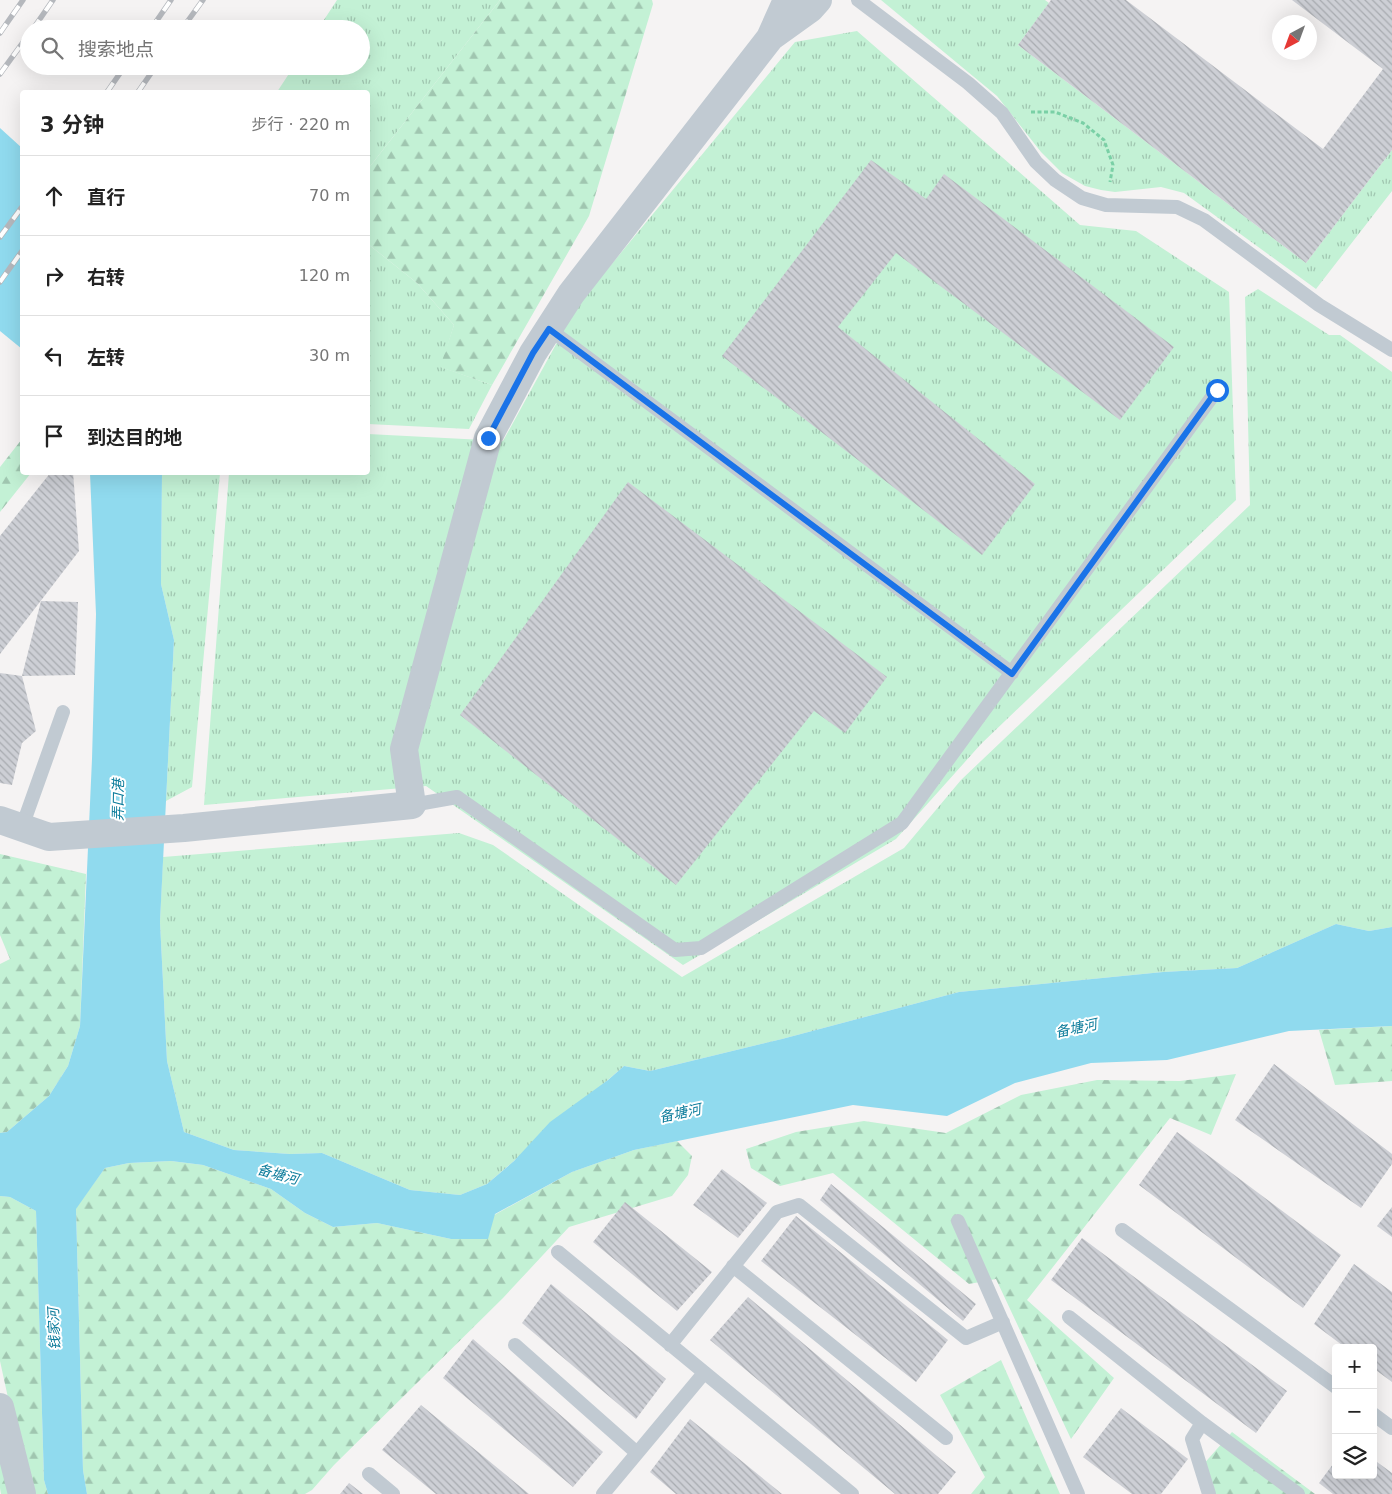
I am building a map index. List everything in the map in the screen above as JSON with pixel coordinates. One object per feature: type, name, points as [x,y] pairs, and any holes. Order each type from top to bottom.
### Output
[{"type":"street","points":[[11,823],[49,837],[184,828],[412,805],[404,749],[488,438],[533,353],[571,294],[770,38],[787,0]]},
{"type":"street","points":[[770,38],[810,9],[818,0]]},
{"type":"street","points":[[0,1407],[22,1494]]},
{"type":"lane","points":[[858,0],[968,83],[1002,113],[1036,162],[1055,180],[1082,198],[1106,205],[1177,207],[1204,220],[1319,305],[1392,350]]},
{"type":"lane","points":[[549,329],[1012,674]]},
{"type":"lane","points":[[412,805],[457,797],[675,950],[702,948],[902,822],[1012,674],[1217,390]]},
{"type":"lane","points":[[11,823],[63,712]]},
{"type":"lane","points":[[670,1344],[777,1212],[800,1205],[966,1338],[1003,1322]]},
{"type":"lane","points":[[958,1221],[1078,1494]]},
{"type":"lane","points":[[1122,1230],[1332,1384]]},
{"type":"lane","points":[[558,1252],[852,1494]]},
{"type":"lane","points":[[733,1266],[946,1438]]},
{"type":"lane","points":[[1069,1317],[1202,1423],[1298,1494]]},
{"type":"lane","points":[[515,1345],[637,1453]]},
{"type":"lane","points":[[603,1494],[704,1373]]},
{"type":"lane","points":[[1377,1417],[1392,1428]]},
{"type":"lane","points":[[1202,1423],[1192,1439],[1209,1494]]},
{"type":"lane","points":[[369,1474],[393,1494]]},
{"type":"path","points":[[1002,113],[1055,112],[1083,123],[1104,140],[1113,165],[1106,205]]},
{"type":"green space","points":[[337,0],[500,0],[370,166],[370,90],[278,90],[288,75],[370,75],[370,20],[324,20]]},
{"type":"green space","points":[[500,0],[652,0],[653,4],[589,216],[492,385],[440,367],[454,325],[417,283],[370,246],[370,166]]},
{"type":"green space","points":[[881,0],[1045,0],[1049,3],[1018,45],[1306,263],[1392,150],[1392,191],[1316,289],[1184,193],[1161,187],[1115,192],[1101,190],[1085,186],[1062,173],[1041,152],[997,96]]},
{"type":"green space","points":[[857,31],[1080,225],[1136,231],[1229,292],[1236,500],[981,744],[896,839],[683,965],[426,786],[204,805],[229,475],[370,475],[370,434],[503,441],[577,306],[795,42]]},
{"type":"green space","points":[[370,246],[417,283],[454,325],[441,367],[492,385],[469,429],[370,424]]},
{"type":"green space","points":[[1258,289],[1329,335],[1340,335],[1392,372],[1392,927],[1369,931],[1336,924],[1237,968],[1163,972],[959,992],[782,1039],[650,1071],[624,1066],[487,1184],[460,1195],[410,1190],[322,1153],[290,1154],[234,1150],[184,1132],[167,1061],[160,922],[163,857],[459,833],[493,845],[682,977],[904,848],[961,780],[1250,505],[1245,297]]},
{"type":"green space","points":[[20,442],[20,475],[29,475],[0,512],[0,467]]},
{"type":"green space","points":[[162,475],[220,475],[192,787],[166,801],[174,640],[161,584]]},
{"type":"green space","points":[[0,854],[86,874],[80,1026],[68,1066],[49,1096],[7,1132],[0,1133],[0,964],[10,959],[0,935]]},
{"type":"green space","points":[[1392,1026],[1392,1081],[1335,1085],[1319,1030]]},
{"type":"green space","points":[[1236,1074],[1211,1135],[1170,1118],[1027,1300],[1114,1378],[1071,1439],[996,1279],[969,1284],[833,1173],[780,1186],[751,1168],[746,1149],[796,1132],[864,1121],[946,1133],[1021,1095],[1097,1080],[1180,1081]]},
{"type":"green space","points":[[677,1141],[692,1156],[688,1175],[672,1196],[569,1227],[503,1298],[334,1465],[312,1490],[305,1494],[87,1494],[83,1470],[76,1208],[105,1168],[129,1163],[171,1161],[203,1165],[271,1189],[305,1213],[333,1227],[377,1223],[451,1239],[572,1172],[634,1150]]},
{"type":"green space","points":[[0,1196],[10,1197],[36,1211],[44,1480],[48,1494],[1,1494],[0,1488],[0,1430],[12,1416],[0,1361]]},
{"type":"green space","points":[[1001,1360],[1060,1494],[971,1494],[985,1477],[940,1395]]},
{"type":"green space","points":[[1232,1432],[1315,1494],[1211,1494],[1201,1467]]},
{"type":"water","points":[[0,128],[20,146],[20,347],[0,331]]},
{"type":"water","points":[[90,475],[162,475],[161,584],[174,640],[160,922],[167,1061],[184,1132],[234,1150],[290,1154],[322,1153],[410,1190],[460,1195],[487,1184],[514,1161],[550,1122],[608,1080],[624,1066],[650,1071],[782,1039],[959,992],[1163,972],[1237,968],[1336,924],[1369,931],[1392,927],[1392,1026],[1289,1031],[1167,1060],[1091,1063],[1015,1083],[947,1116],[853,1105],[634,1150],[572,1172],[495,1214],[488,1239],[451,1239],[377,1223],[333,1227],[305,1213],[271,1189],[203,1165],[171,1161],[129,1163],[105,1168],[76,1209],[83,1470],[87,1494],[48,1494],[44,1480],[36,1211],[10,1197],[0,1196],[0,1133],[7,1132],[49,1096],[68,1066],[80,1026],[92,759],[96,614]]},
{"type":"building","points":[[1051,0],[1126,0],[1323,149],[1383,69],[1317,19],[1317,15],[1312,15],[1292,0],[1392,0],[1392,150],[1306,263],[1018,45]]},
{"type":"building","points":[[871,160],[926,199],[944,174],[1174,347],[1120,420],[896,253],[838,327],[1035,484],[982,555],[722,356]]},
{"type":"building","points":[[49,475],[73,475],[79,551],[0,654],[0,536]]},
{"type":"building","points":[[628,482],[887,677],[845,733],[814,711],[676,885],[460,715]]},
{"type":"building","points":[[41,601],[78,602],[75,675],[22,676]]},
{"type":"building","points":[[0,673],[22,676],[36,731],[22,743],[12,785],[0,783]]},
{"type":"building","points":[[1274,1064],[1392,1154],[1392,1164],[1361,1208],[1235,1120]]},
{"type":"building","points":[[1177,1132],[1341,1255],[1303,1308],[1139,1185]]},
{"type":"building","points":[[722,1169],[767,1203],[738,1238],[693,1205]]},
{"type":"building","points":[[831,1184],[976,1304],[963,1321],[820,1200]]},
{"type":"building","points":[[625,1202],[712,1272],[677,1311],[593,1242]]},
{"type":"building","points":[[1392,1207],[1392,1237],[1377,1226]]},
{"type":"building","points":[[796,1216],[948,1340],[916,1382],[761,1261]]},
{"type":"building","points":[[1082,1238],[1287,1391],[1256,1433],[1051,1280]]},
{"type":"building","points":[[1354,1264],[1392,1292],[1392,1382],[1377,1371],[1377,1344],[1341,1344],[1314,1324]]},
{"type":"building","points":[[551,1284],[666,1379],[636,1419],[522,1323]]},
{"type":"building","points":[[748,1297],[956,1472],[938,1494],[895,1494],[710,1340]]},
{"type":"building","points":[[473,1339],[603,1452],[573,1487],[443,1378]]},
{"type":"building","points":[[421,1405],[529,1494],[436,1494],[382,1450]]},
{"type":"building","points":[[1121,1408],[1188,1459],[1161,1494],[1132,1494],[1083,1457]]},
{"type":"building","points":[[690,1419],[782,1494],[676,1494],[650,1472]]},
{"type":"building","points":[[1377,1462],[1392,1473],[1392,1494],[1333,1494],[1319,1483],[1332,1465],[1332,1479],[1377,1479]]},
{"type":"building","points":[[349,1483],[363,1494],[340,1494]]},
{"type":"railway","points":[[0,33],[23,0]]},
{"type":"railway","points":[[39,20],[53,0]]},
{"type":"railway","points":[[157,20],[171,0]]},
{"type":"railway","points":[[189,20],[203,0]]},
{"type":"railway","points":[[0,74],[20,46]]},
{"type":"railway","points":[[108,90],[119,75]]},
{"type":"railway","points":[[139,90],[150,75]]},
{"type":"railway","points":[[0,237],[20,210]]},
{"type":"railway","points":[[0,282],[20,254]]},
{"type":"route","points":[[488,438],[533,353],[549,329],[1012,674],[1217,390]]},
{"type":"water label","name":"弄口港","points":[[118,800]]},
{"type":"water label","name":"备塘河","points":[[1076,1028]]},
{"type":"water label","name":"备塘河","points":[[680,1113]]},
{"type":"water label","name":"备塘河","points":[[278,1174]]},
{"type":"water label","name":"钱家河","points":[[54,1329]]}]
